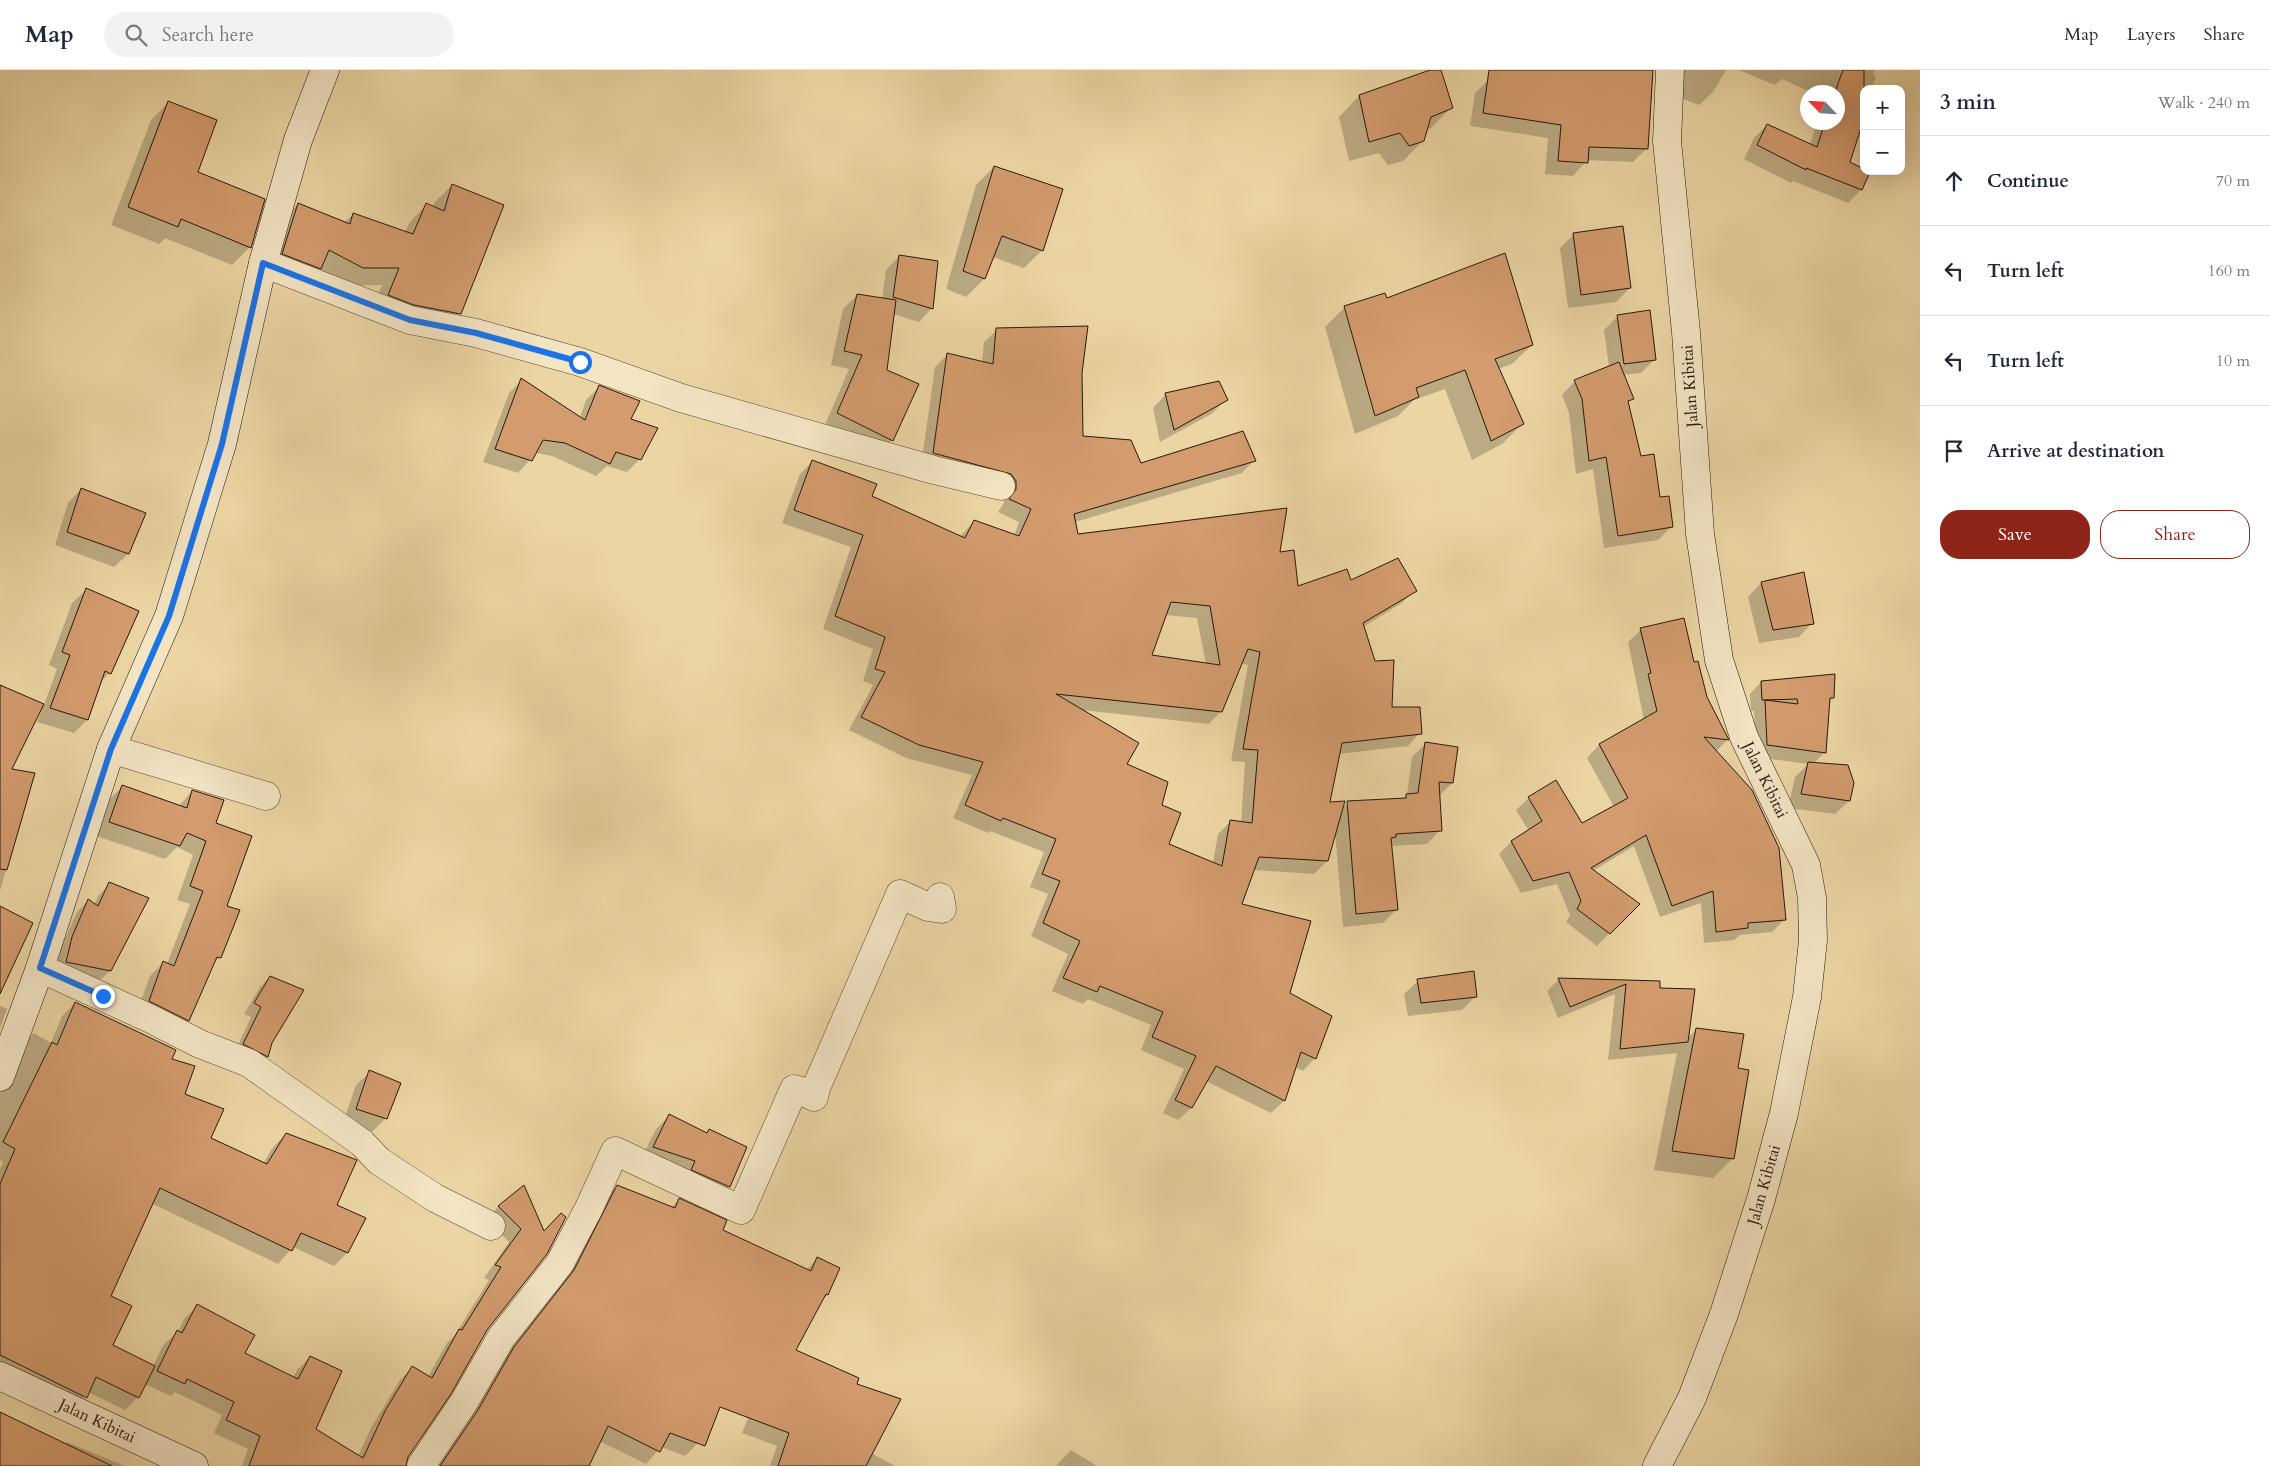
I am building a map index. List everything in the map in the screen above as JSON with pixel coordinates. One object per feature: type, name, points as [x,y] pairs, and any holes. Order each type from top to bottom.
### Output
[{"type":"street","points":[[0,1078],[40,968],[111,749],[172,607],[222,444],[263,263],[298,140],[325,70]]},
{"type":"street","name":"Jalan Kibitai","points":[[1657,1466],[1692,1398],[1724,1314],[1761,1199],[1784,1113],[1807,997],[1812,940],[1812,898],[1806,865],[1744,737],[1719,660],[1700,534],[1686,332],[1667,141],[1670,70]]},
{"type":"street","points":[[263,263],[410,320],[476,333],[580,362],[681,398],[934,470],[1001,486]]},
{"type":"street","points":[[111,749],[266,796]]},
{"type":"street","points":[[421,1466],[464,1402],[501,1338],[560,1263],[589,1208],[615,1151],[741,1210],[794,1090],[802,1091],[814,1097],[816,1088],[900,894],[928,906],[942,909],[940,897]]},
{"type":"street","points":[[40,968],[151,1019],[200,1044],[250,1063],[362,1143],[379,1161],[435,1198],[491,1226]]},
{"type":"street","name":"Jalan Kibitai","points":[[0,1376],[194,1466]]},
{"type":"building","points":[[1430,70],[1441,70],[1453,108],[1431,117],[1424,141],[1409,146],[1400,133],[1369,142],[1359,95]]},
{"type":"building","points":[[1489,70],[1653,70],[1648,149],[1589,147],[1588,163],[1558,161],[1561,125],[1483,113]]},
{"type":"building","points":[[1843,70],[1864,70],[1864,85],[1860,85],[1860,131],[1850,162],[1860,167],[1860,175],[1869,175],[1862,190],[1806,168],[1806,170],[1757,145],[1767,124],[1817,147],[1822,130],[1845,130],[1845,85],[1838,85]]},
{"type":"building","points":[[168,101],[217,120],[198,172],[265,199],[251,248],[181,219],[178,227],[128,207]]},
{"type":"building","points":[[994,166],[1063,189],[1043,251],[1002,236],[985,279],[963,271]]},
{"type":"building","points":[[452,184],[504,205],[461,314],[414,305],[388,295],[399,268],[363,268],[329,250],[321,269],[282,254],[298,203],[350,224],[353,213],[413,234],[426,203],[444,211]]},
{"type":"building","points":[[1623,226],[1631,288],[1581,295],[1573,233]]},
{"type":"building","points":[[1505,253],[1533,345],[1495,359],[1524,424],[1491,441],[1465,370],[1416,388],[1419,397],[1375,416],[1344,306],[1385,293],[1387,298]]},
{"type":"building","points":[[899,255],[938,261],[933,309],[893,297]]},
{"type":"building","points":[[857,294],[896,300],[887,370],[919,384],[893,441],[837,413],[862,355],[844,351]]},
{"type":"building","points":[[1650,310],[1656,360],[1624,364],[1617,315]]},
{"type":"building","points":[[1088,326],[1082,373],[1083,436],[1131,440],[1141,463],[1243,431],[1256,461],[1074,514],[1078,534],[1287,508],[1280,552],[1294,550],[1298,586],[1347,569],[1351,580],[1398,558],[1417,591],[1363,623],[1375,661],[1394,660],[1392,707],[1420,707],[1422,734],[1342,743],[1330,802],[1345,801],[1328,861],[1259,857],[1242,904],[1311,921],[1290,993],[1332,1016],[1316,1059],[1301,1052],[1285,1101],[1216,1066],[1192,1108],[1175,1100],[1196,1056],[1152,1037],[1163,1012],[1100,986],[1097,992],[1063,978],[1080,941],[1043,923],[1060,881],[1042,874],[1056,839],[1003,818],[1001,821],[965,805],[983,762],[919,745],[861,717],[885,672],[875,669],[885,637],[835,616],[863,535],[794,510],[812,460],[877,484],[872,496],[965,538],[974,520],[1019,536],[1031,509],[1009,499],[1016,489],[1016,481],[1011,474],[933,453],[947,353],[993,364],[996,328]],"holes":[[[1171,602],[1210,606],[1220,665],[1152,655]],[[1248,649],[1260,652],[1243,749],[1258,750],[1252,823],[1230,820],[1222,866],[1169,844],[1181,813],[1162,805],[1168,782],[1127,764],[1139,743],[1056,694],[1222,712]]]},
{"type":"building","points":[[1619,362],[1634,399],[1628,401],[1641,456],[1654,454],[1660,497],[1669,496],[1673,527],[1618,536],[1606,457],[1589,461],[1582,399],[1574,380]]},
{"type":"building","points":[[521,378],[585,420],[599,385],[640,401],[631,419],[658,428],[641,460],[616,452],[610,464],[565,443],[543,440],[532,461],[495,449]]},
{"type":"building","points":[[1219,381],[1228,400],[1174,430],[1165,393]]},
{"type":"building","points":[[81,488],[146,513],[129,554],[67,532]]},
{"type":"building","points":[[1804,572],[1814,624],[1773,630],[1761,582]]},
{"type":"building","points":[[86,588],[139,611],[111,674],[105,671],[88,720],[50,708],[70,655],[62,652]]},
{"type":"building","points":[[1684,618],[1694,662],[1698,661],[1707,697],[1729,740],[1704,737],[1752,790],[1779,848],[1786,920],[1748,923],[1748,928],[1716,932],[1713,891],[1672,906],[1646,835],[1591,868],[1640,904],[1610,934],[1577,909],[1581,901],[1569,872],[1533,881],[1511,841],[1542,821],[1528,797],[1556,780],[1582,823],[1628,798],[1599,744],[1657,711],[1648,674],[1651,673],[1640,628]]},
{"type":"building","points":[[1835,674],[1834,698],[1830,698],[1826,753],[1767,745],[1765,700],[1762,700],[1761,681]],"holes":[[[1797,699],[1798,704],[1765,700]]]},
{"type":"building","points":[[0,685],[44,704],[12,769],[35,773],[7,870],[0,869]]},
{"type":"building","points":[[1425,742],[1458,747],[1453,783],[1439,782],[1442,831],[1396,834],[1396,837],[1391,838],[1398,910],[1356,914],[1347,801],[1406,798],[1406,794],[1418,793]]},
{"type":"building","points":[[1808,762],[1848,765],[1854,783],[1850,801],[1801,794]]},
{"type":"building","points":[[122,785],[187,808],[192,790],[224,800],[216,823],[252,836],[227,906],[240,910],[221,958],[217,957],[189,1021],[149,1001],[163,961],[174,966],[203,891],[190,886],[206,841],[187,833],[180,846],[109,822]]},
{"type":"building","points":[[109,882],[149,898],[111,971],[66,962],[72,937],[88,899],[98,906]]},
{"type":"building","points":[[0,906],[33,923],[0,994]]},
{"type":"building","points":[[1474,971],[1477,997],[1421,1003],[1417,979]]},
{"type":"building","points":[[270,976],[304,990],[272,1043],[268,1057],[243,1044],[261,1007],[254,1003]]},
{"type":"building","points":[[1558,978],[1660,981],[1660,988],[1695,989],[1688,1042],[1620,1049],[1626,984],[1570,1007]]},
{"type":"building","points":[[75,1002],[176,1050],[172,1059],[195,1066],[185,1094],[224,1109],[211,1138],[267,1164],[286,1133],[357,1160],[337,1205],[366,1218],[348,1253],[301,1233],[292,1251],[160,1188],[111,1296],[132,1306],[113,1345],[155,1366],[139,1398],[96,1377],[87,1398],[0,1355],[0,1184],[15,1149],[3,1142],[52,1042],[57,1045]]},
{"type":"building","points":[[1696,1028],[1744,1034],[1738,1068],[1749,1070],[1734,1159],[1672,1151]]},
{"type":"building","points":[[369,1070],[401,1083],[387,1119],[356,1109]]},
{"type":"building","points":[[669,1114],[707,1133],[709,1129],[747,1147],[730,1187],[691,1170],[695,1161],[653,1147]]},
{"type":"building","points":[[524,1185],[544,1231],[561,1213],[566,1217],[547,1254],[487,1330],[451,1394],[408,1457],[406,1466],[249,1466],[260,1436],[226,1420],[234,1402],[187,1379],[185,1384],[157,1371],[177,1330],[182,1333],[197,1304],[255,1335],[245,1353],[298,1379],[310,1356],[342,1371],[316,1429],[363,1458],[385,1411],[412,1366],[432,1378],[459,1329],[462,1330],[501,1267],[495,1265],[521,1229],[498,1206]]},
{"type":"building","points":[[617,1185],[675,1208],[679,1198],[727,1220],[723,1230],[811,1271],[817,1257],[840,1268],[828,1295],[826,1294],[796,1350],[859,1378],[857,1384],[901,1399],[866,1466],[778,1466],[789,1433],[720,1407],[705,1446],[670,1433],[660,1452],[608,1426],[589,1466],[440,1466],[478,1410],[514,1347],[574,1270]]},
{"type":"building","points":[[0,1412],[112,1466],[0,1466]]},
{"type":"route","points":[[103,996],[40,968],[111,749],[169,616],[222,444],[263,263],[410,320],[476,333],[580,362]]}]
